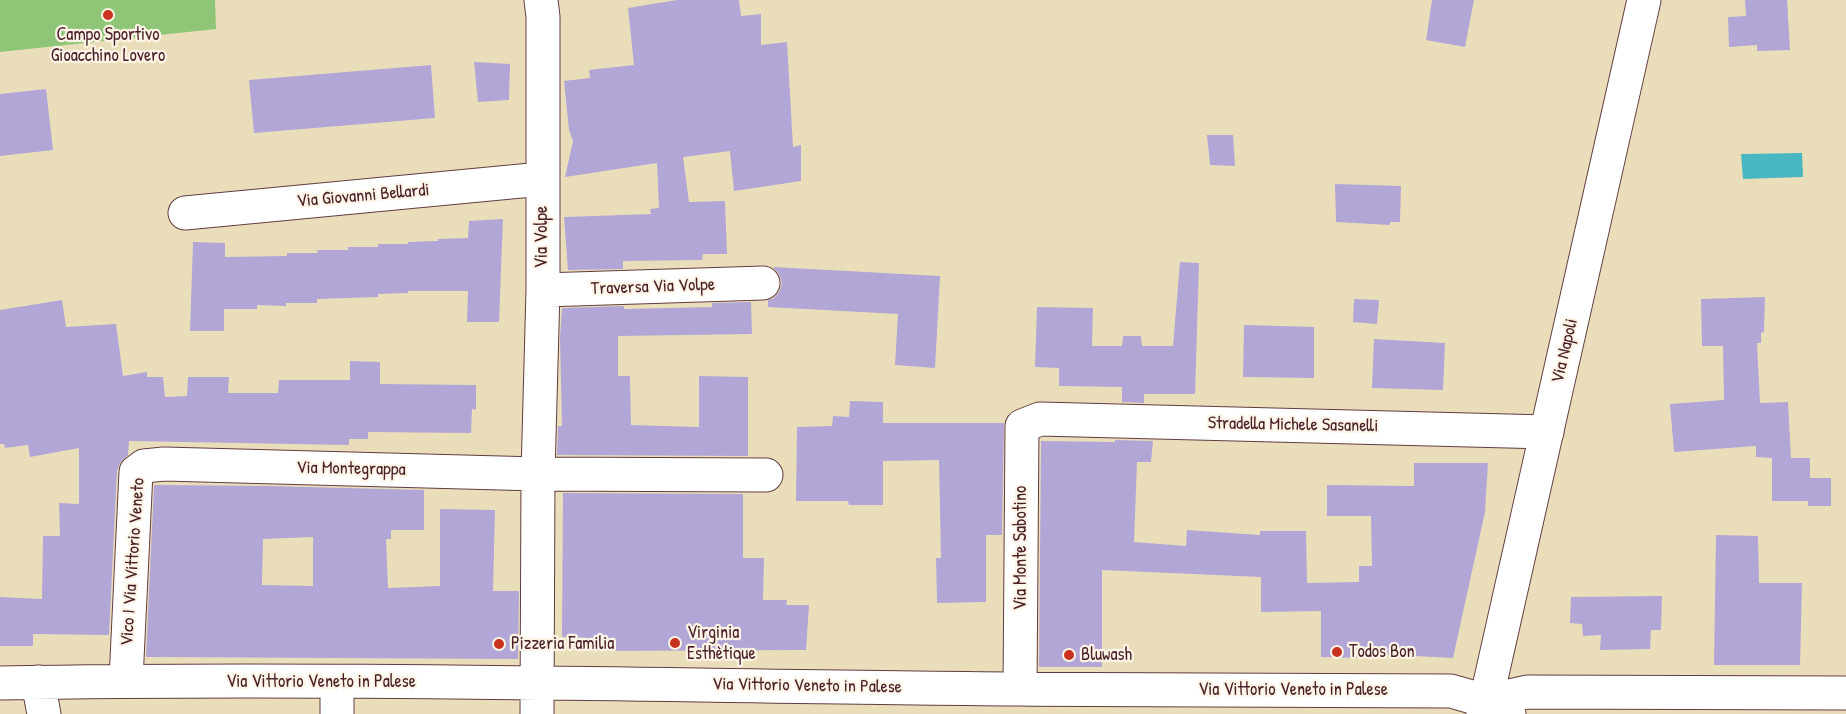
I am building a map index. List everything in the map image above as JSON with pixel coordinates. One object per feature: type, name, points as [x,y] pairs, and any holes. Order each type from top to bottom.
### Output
[{"type":"street","name":"Via Volpe","points":[[537,699],[538,474],[543,290],[543,17],[541,0]]},
{"type":"street","name":"Via Napoli","points":[[1493,710],[1547,432],[1644,0]]},
{"type":"street","name":"Via Giovanni Bellardi","points":[[185,213],[542,180]]},
{"type":"street","name":"Traversa Via Volpe","points":[[543,290],[764,283]]},
{"type":"street","name":"Stradella Michele Sasanelli","points":[[1040,419],[1547,432]]},
{"type":"street","name":"Via Monte Sabotino","points":[[1020,689],[1022,426],[1040,419]]},
{"type":"street","name":"Via Montegrappa","points":[[164,464],[538,474],[766,475]]},
{"type":"street","name":"Vico I Via Vittorio Veneto","points":[[126,680],[136,472],[144,466],[164,464]]},
{"type":"street","name":"Via Vittorio Veneto in Palese","points":[[0,683],[126,680],[337,682],[537,699],[1020,689],[1093,702],[1451,691],[1493,710]]},
{"type":"street","points":[[38,682],[44,714]]},
{"type":"street","points":[[337,682],[337,714]]},
{"type":"street","points":[[1493,710],[1527,692],[1846,693]]},
{"type":"green space","name":"Campo Sportivo Gioacchino Lovero","points":[[0,0],[215,0],[216,29],[0,52]]},
{"type":"water","points":[[1802,153],[1803,177],[1743,179],[1741,154]]},
{"type":"building","points":[[677,0],[739,0],[741,16],[761,14],[761,45],[787,42],[793,147],[801,145],[801,181],[734,191],[730,151],[683,157],[689,202],[725,201],[727,254],[703,254],[702,260],[623,261],[623,269],[568,270],[564,217],[651,214],[650,209],[659,208],[657,163],[565,177],[573,141],[569,130],[564,81],[590,78],[589,70],[634,65],[628,8]]},
{"type":"building","points":[[1432,0],[1474,0],[1465,47],[1426,40]]},
{"type":"building","points":[[1745,0],[1787,0],[1790,50],[1757,51],[1757,45],[1729,47],[1728,17],[1746,16]]},
{"type":"building","points":[[474,62],[510,64],[509,100],[478,102]]},
{"type":"building","points":[[431,65],[435,118],[254,133],[249,80]]},
{"type":"building","points":[[46,89],[53,150],[0,156],[0,94]]},
{"type":"building","points":[[1207,135],[1233,135],[1235,166],[1210,165]]},
{"type":"building","points":[[1335,184],[1401,186],[1400,222],[1390,222],[1390,225],[1336,222]]},
{"type":"building","points":[[503,219],[499,322],[467,322],[468,291],[408,291],[408,293],[378,294],[378,297],[317,299],[317,303],[286,303],[286,306],[257,305],[257,309],[224,309],[224,331],[190,331],[193,242],[225,243],[225,257],[287,256],[287,253],[318,253],[317,250],[348,250],[348,247],[378,247],[378,244],[408,244],[408,242],[438,241],[438,239],[468,238],[469,221]]},
{"type":"building","points":[[1180,262],[1199,263],[1195,394],[1144,394],[1144,403],[1122,402],[1122,387],[1059,386],[1059,368],[1035,367],[1037,307],[1093,308],[1092,346],[1122,346],[1123,336],[1141,336],[1142,346],[1173,346]]},
{"type":"building","points":[[773,267],[940,276],[935,368],[895,365],[898,314],[768,307],[768,300],[773,299],[779,292],[782,283]]},
{"type":"building","points":[[1765,297],[1764,332],[1761,333],[1761,343],[1757,343],[1760,403],[1788,402],[1791,458],[1810,458],[1810,478],[1831,478],[1831,506],[1808,506],[1808,501],[1772,501],[1772,458],[1756,457],[1756,446],[1674,452],[1670,404],[1724,400],[1723,346],[1702,346],[1701,299]]},
{"type":"building","points":[[1354,299],[1379,300],[1377,324],[1353,322]]},
{"type":"building","points":[[62,300],[66,327],[116,324],[123,376],[147,372],[147,377],[163,377],[165,397],[187,396],[188,377],[229,377],[228,393],[278,393],[279,380],[350,380],[350,361],[380,362],[380,384],[476,385],[476,410],[472,409],[471,433],[368,432],[368,439],[349,439],[349,445],[129,441],[128,455],[120,463],[117,471],[109,635],[33,634],[33,646],[0,646],[0,597],[42,599],[43,536],[60,536],[59,503],[79,504],[79,448],[30,457],[28,445],[5,448],[4,444],[0,444],[0,310]]},
{"type":"building","points":[[751,302],[752,334],[618,336],[618,376],[630,376],[631,425],[699,427],[699,376],[748,377],[748,456],[557,455],[558,426],[562,426],[560,337],[562,308],[712,307],[712,303]]},
{"type":"building","points":[[1244,325],[1314,327],[1314,378],[1243,377]]},
{"type":"building","points":[[1374,339],[1445,343],[1443,390],[1372,388]]},
{"type":"building","points":[[850,401],[883,402],[883,423],[1004,423],[1002,535],[986,535],[986,602],[937,603],[936,558],[941,558],[939,460],[883,461],[883,505],[849,505],[848,501],[796,501],[797,427],[832,426],[833,416],[849,417]]},
{"type":"building","points":[[1115,440],[1153,441],[1151,462],[1137,462],[1134,542],[1186,546],[1187,530],[1260,535],[1260,531],[1306,531],[1307,583],[1359,582],[1359,566],[1372,566],[1371,516],[1327,516],[1327,485],[1414,486],[1414,463],[1488,463],[1485,512],[1453,658],[1357,653],[1357,658],[1321,657],[1321,611],[1261,612],[1261,577],[1102,570],[1102,667],[1039,667],[1041,441],[1115,442]]},
{"type":"building","points":[[154,485],[424,490],[424,530],[391,530],[391,539],[386,539],[388,588],[440,586],[440,509],[495,510],[493,591],[519,591],[518,659],[146,657]],"holes":[[[313,537],[313,586],[262,585],[263,539]]]},
{"type":"building","points":[[563,493],[743,494],[743,558],[764,558],[763,600],[787,600],[786,605],[809,605],[806,650],[587,651],[587,638],[562,637]]},
{"type":"building","points":[[1716,535],[1758,536],[1759,583],[1802,583],[1800,665],[1714,665]]},
{"type":"building","points":[[1662,596],[1661,630],[1651,630],[1650,649],[1600,650],[1601,635],[1583,636],[1582,624],[1570,623],[1571,597]]},
{"type":"place","name":"Campo Sportivo Gioacchino Lovero","points":[[108,15]]},
{"type":"place","name":"Virginia Esthètique","points":[[675,643]]},
{"type":"place","name":"Pizzeria Familia","points":[[499,644]]},
{"type":"place","name":"Todos Bon","points":[[1337,652]]},
{"type":"place","name":"Bluwash","points":[[1069,655]]}]
